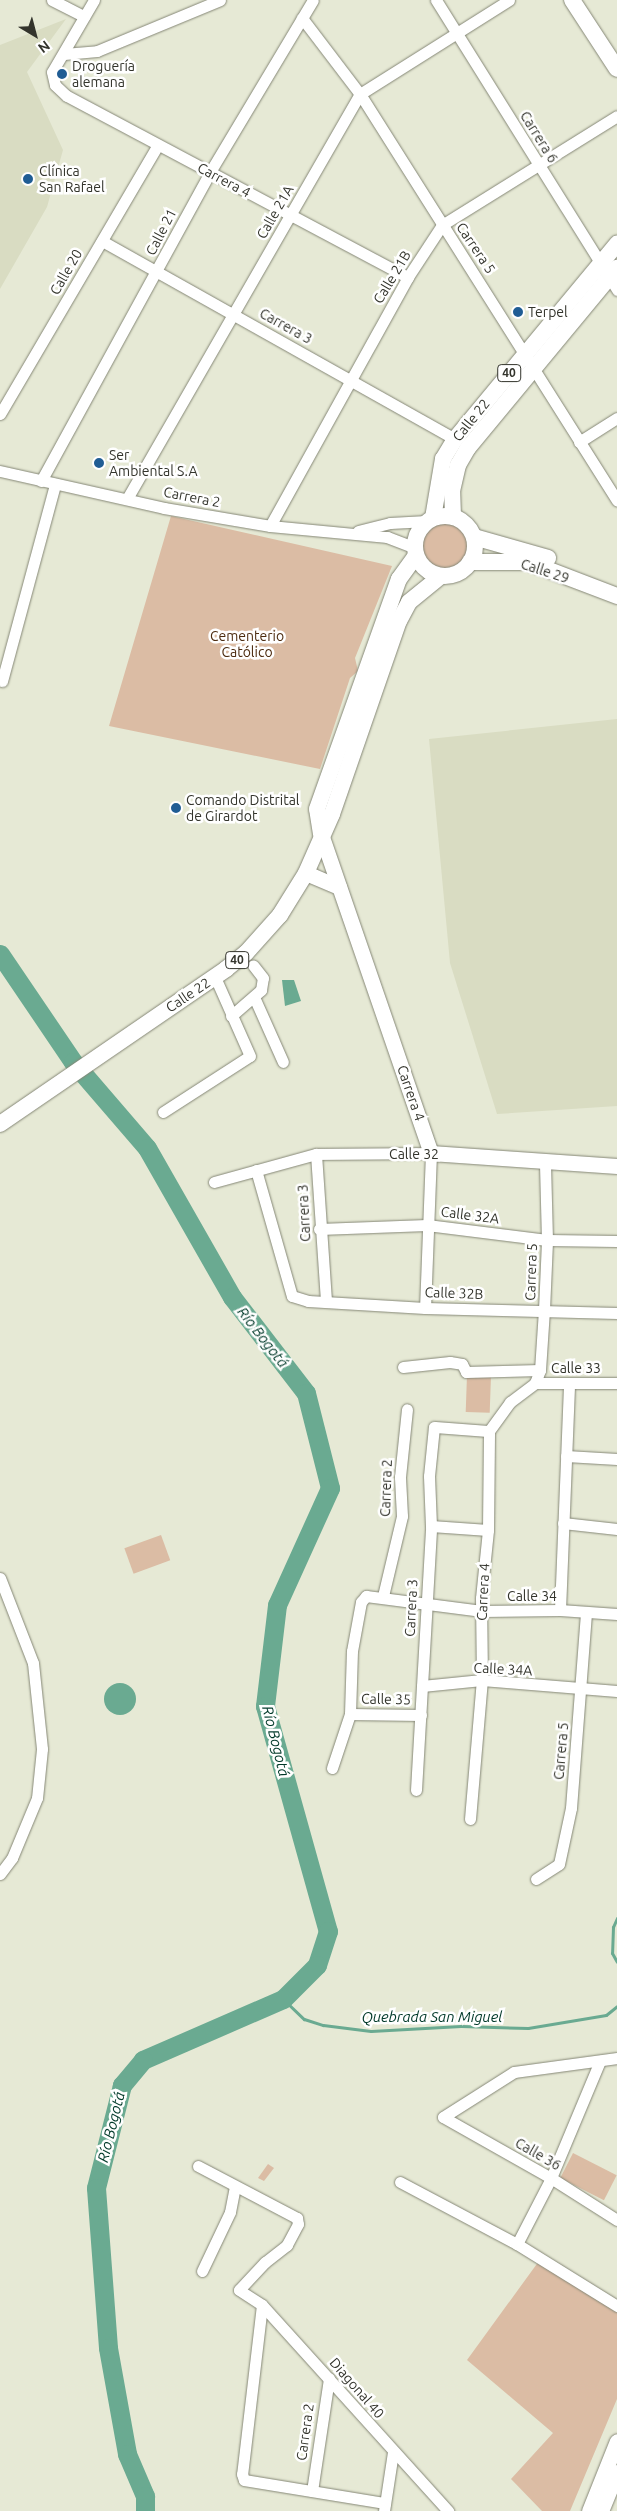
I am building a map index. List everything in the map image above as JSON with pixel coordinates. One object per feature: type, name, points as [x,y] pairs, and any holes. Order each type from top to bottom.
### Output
[{"type":"main road","points":[[572,0],[617,69]]},
{"type":"main road","name":"Calle 22","points":[[453,516],[452,492],[458,465],[468,448],[611,275],[617,244]]},
{"type":"main road","name":"Calle 22","points":[[430,520],[443,458],[454,439],[523,357],[611,275]]},
{"type":"main road","points":[[430,520],[453,516],[470,527],[476,546],[470,562]]},
{"type":"main road","name":"40","points":[[322,834],[317,809],[399,579],[416,552],[417,533],[430,520]]},
{"type":"main road","name":"Calle 29","points":[[474,537],[528,550],[617,586]]},
{"type":"main road","points":[[416,552],[426,569],[441,576]]},
{"type":"main road","name":"40","points":[[441,576],[458,573],[470,562]]},
{"type":"main road","name":"Calle 29","points":[[470,562],[528,562],[617,596]]},
{"type":"main road","name":"Calle 22","points":[[0,1124],[215,976],[264,934],[306,873],[332,814],[399,621],[409,602],[441,576]]},
{"type":"street","points":[[52,0],[84,16]]},
{"type":"street","points":[[64,54],[94,0]]},
{"type":"street","points":[[64,54],[97,51],[201,4],[220,0]]},
{"type":"street","name":"Calle 21","points":[[41,481],[158,272],[210,172],[313,0]]},
{"type":"street","name":"Carrera 6","points":[[436,0],[611,275]]},
{"type":"street","name":"Calle 21A","points":[[128,498],[360,94],[509,0]]},
{"type":"street","name":"Carrera 5","points":[[302,18],[360,94],[442,225],[494,303],[523,357],[617,500]]},
{"type":"street","name":"Carrera 4","points":[[64,54],[52,72],[55,85],[66,96],[408,277]]},
{"type":"street","name":"Calle 21B","points":[[270,526],[408,277],[442,225],[617,116]]},
{"type":"street","name":"Calle 20","points":[[0,414],[158,145]]},
{"type":"street","name":"Carrera 3","points":[[102,241],[454,439]]},
{"type":"street","points":[[579,442],[617,418]]},
{"type":"street","name":"Carrera 2","points":[[0,471],[128,498],[164,508],[270,526],[387,537],[416,552]]},
{"type":"street","points":[[2,681],[55,484]]},
{"type":"street","name":"Carrera 2","points":[[351,533],[390,524],[430,520]]},
{"type":"street","name":"Carrera 4","points":[[322,834],[431,1153],[425,1308]]},
{"type":"street","points":[[306,873],[339,887]]},
{"type":"street","points":[[231,1016],[262,990],[263,978],[253,965]]},
{"type":"street","points":[[164,1112],[250,1056],[215,976]]},
{"type":"street","points":[[254,997],[283,1062]]},
{"type":"street","name":"Calle 32","points":[[214,1182],[316,1154],[431,1153],[617,1166]]},
{"type":"street","name":"Carrera 3","points":[[316,1154],[319,1228],[326,1300]]},
{"type":"street","name":"Carrera 5","points":[[535,1383],[540,1370],[548,1240],[545,1162]]},
{"type":"street","name":"Calle 32B","points":[[256,1170],[292,1296],[308,1301],[326,1300],[425,1308],[617,1313]]},
{"type":"street","name":"Calle 32A","points":[[319,1228],[427,1224],[548,1240],[617,1241]]},
{"type":"street","points":[[403,1367],[450,1362],[462,1364],[466,1372],[540,1370]]},
{"type":"street","points":[[489,1431],[510,1402],[535,1383]]},
{"type":"street","name":"Calle 33","points":[[535,1383],[617,1383]]},
{"type":"street","points":[[560,1610],[569,1383]]},
{"type":"street","name":"Carrera 2","points":[[383,1596],[402,1516],[400,1476],[407,1409]]},
{"type":"street","name":"Carrera 3","points":[[416,1790],[431,1526],[429,1476],[434,1427],[489,1431]]},
{"type":"street","name":"Carrera 4","points":[[470,1819],[482,1680],[482,1611],[488,1530],[489,1431]]},
{"type":"street","points":[[566,1456],[617,1459]]},
{"type":"street","points":[[563,1523],[617,1529]]},
{"type":"street","points":[[431,1526],[488,1530]]},
{"type":"street","points":[[0,1578],[33,1663],[42,1749],[37,1798],[12,1858],[0,1874]]},
{"type":"street","name":"Calle 34","points":[[350,1714],[352,1651],[361,1602],[366,1596],[383,1596],[482,1611],[560,1610],[617,1614]]},
{"type":"street","name":"Carrera 5","points":[[536,1879],[559,1864],[571,1808],[582,1690],[586,1613]]},
{"type":"street","name":"Calle 34A","points":[[422,1686],[482,1680],[582,1690]]},
{"type":"street","points":[[582,1690],[617,1691]]},
{"type":"street","points":[[332,1768],[350,1714]]},
{"type":"street","name":"Calle 35","points":[[350,1714],[421,1715]]},
{"type":"street","points":[[517,2244],[551,2178],[600,2061],[617,2058]]},
{"type":"street","name":"Calle 36","points":[[600,2061],[514,2072],[443,2117],[616,2216]]},
{"type":"street","points":[[198,2166],[235,2186],[230,2212],[202,2271]]},
{"type":"street","points":[[400,2182],[517,2244],[617,2306]]},
{"type":"street","name":"Diagonal 40","points":[[235,2186],[291,2212],[298,2224],[287,2245],[265,2262],[239,2290],[262,2305],[448,2511]]},
{"type":"street","points":[[262,2305],[242,2474],[244,2480],[312,2491],[385,2507],[394,2452]]},
{"type":"street","name":"Carrera 2","points":[[312,2491],[329,2378]]},
{"type":"street","points":[[589,2511],[617,2441]]},
{"type":"street","points":[[601,2511],[617,2472]]},
{"type":"shaded area","name":"Clínica San Rafael","points":[[66,19],[27,72],[63,150],[47,207],[0,289],[0,45]]},
{"type":"shaded area","points":[[617,719],[617,1106],[497,1114],[450,963],[429,739]]},
{"type":"shaded area","points":[[282,980],[294,980],[301,1001],[285,1006]]},
{"type":"shaded area","points":[[120,1683],[132,1687],[136,1699],[132,1711],[120,1715],[108,1711],[104,1699],[108,1687]]},
{"type":"green space","name":"Cementerio Católico","points":[[171,516],[392,566],[355,658],[358,671],[350,678],[320,769],[109,726]]},
{"type":"green space","points":[[440,521],[450,521],[462,528],[469,540],[469,550],[462,562],[450,569],[440,569],[432,565],[425,558],[421,550],[421,540],[425,532],[432,525]]},
{"type":"green space","points":[[467,1375],[491,1376],[490,1413],[466,1412]]},
{"type":"green space","points":[[161,1535],[170,1560],[134,1574],[124,1548]]},
{"type":"green space","points":[[573,2153],[617,2175],[604,2200],[560,2178]]},
{"type":"green space","points":[[268,2164],[274,2168],[264,2181],[258,2178]]},
{"type":"green space","points":[[539,2261],[617,2311],[617,2399],[570,2511],[542,2511],[511,2479],[553,2433],[467,2360]]},
{"type":"waterway","name":"Río Bogotá","points":[[0,954],[73,1062],[147,1148],[232,1297],[306,1393],[330,1488],[277,1605],[265,1706],[328,1931],[317,1965],[283,1999],[143,2060],[122,2085],[96,2188],[108,2348],[127,2454],[145,2496],[145,2511]]},
{"type":"waterway","name":"Quebrada San Miguel","points":[[617,1918],[613,1927],[612,1953],[617,1962]]},
{"type":"waterway","name":"Quebrada San Miguel","points":[[283,1999],[304,2019],[323,2025],[371,2031],[461,2026],[528,2028],[606,2015],[617,2006]]},
{"type":"place","name":"Droguería alemana","points":[[62,74]]},
{"type":"place","name":"Clínica San Rafael","points":[[28,179]]},
{"type":"place","name":"Terpel","points":[[518,312]]},
{"type":"place","name":"Ser Ambiental S.A","points":[[99,463]]},
{"type":"place","name":"Comando Distrital de Girardot","points":[[176,808]]}]
